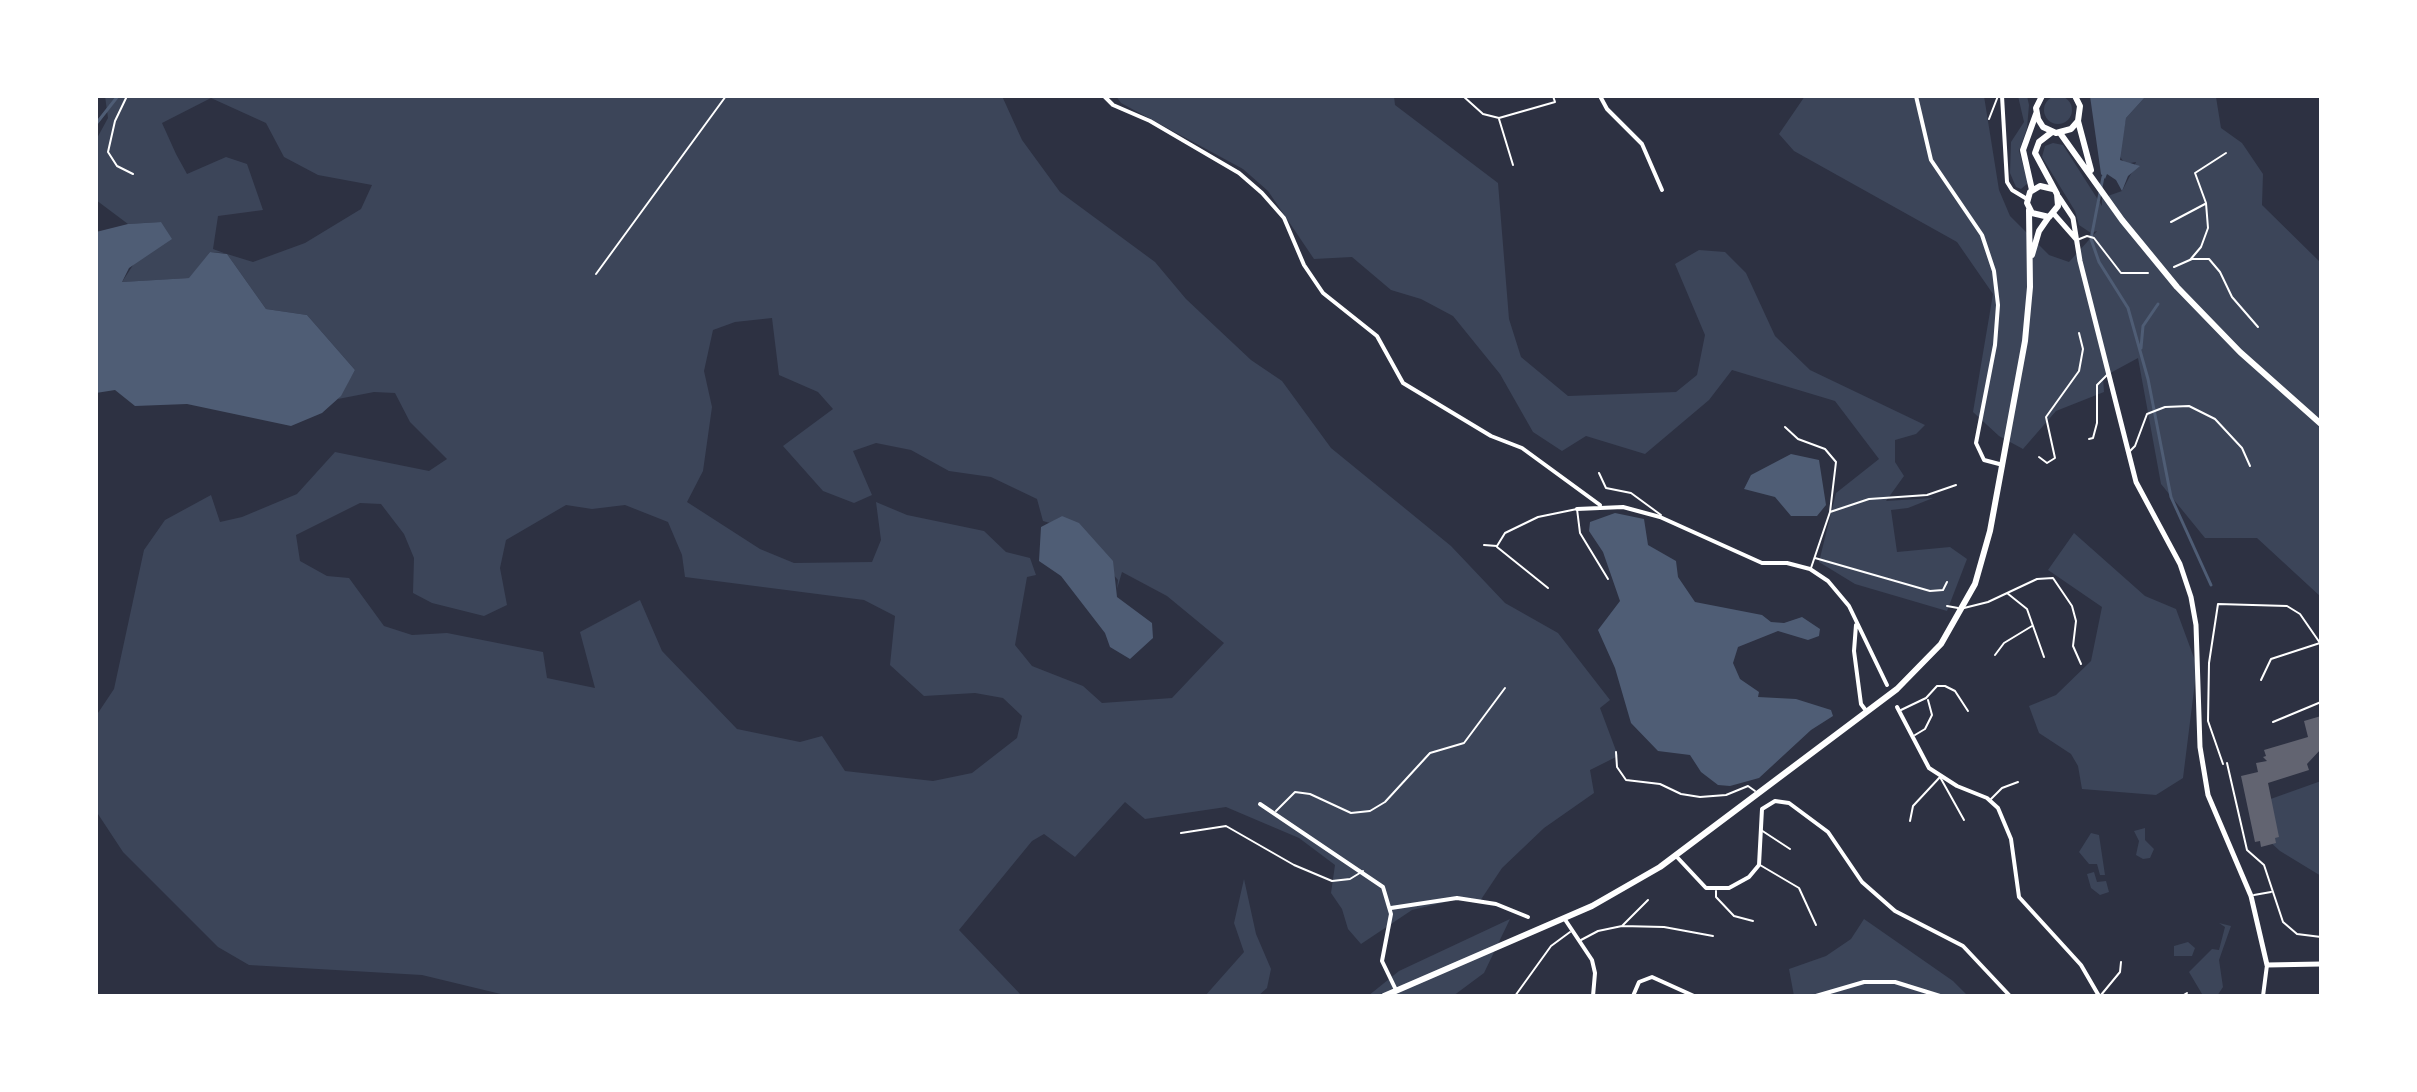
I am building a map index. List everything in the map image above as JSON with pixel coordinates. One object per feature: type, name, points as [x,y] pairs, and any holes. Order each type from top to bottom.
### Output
[{"type":"main road","points":[[2075,96],[2080,106],[2078,121],[2093,177]]},
{"type":"main road","points":[[2032,190],[2023,150],[2036,114],[2038,98]]},
{"type":"main road","points":[[2036,114],[2040,123],[2052,132],[2071,129],[2078,121]]},
{"type":"main road","points":[[2031,259],[2039,231],[2059,197],[2035,153],[2039,142],[2052,132]]},
{"type":"main road","points":[[2060,133],[2137,239],[2198,310],[2269,380],[2321,424]]},
{"type":"main road","points":[[1384,996],[1564,918],[1625,888],[1676,856],[1759,795],[1923,665],[1963,610],[1983,558],[2023,362],[2031,259],[2027,199],[2032,190],[2040,186],[2053,189]]},
{"type":"main road","points":[[2029,210],[2040,217],[2051,215]]},
{"type":"street","points":[[1104,96],[1113,105],[1150,121],[1239,173],[1256,187],[1284,218],[1304,265],[1323,293],[1377,336],[1403,383],[1491,436],[1522,448],[1600,505]]},
{"type":"street","points":[[1600,96],[1642,144],[1662,190]]},
{"type":"street","points":[[1916,96],[1931,160],[1982,235],[1996,280],[1995,345],[1977,448],[1984,460],[2003,465]]},
{"type":"street","points":[[2000,96],[2007,182],[2012,190],[2027,199]]},
{"type":"street","points":[[2059,197],[2073,218],[2128,453],[2141,494],[2185,577],[2195,616],[2205,781],[2227,846],[2251,896],[2267,965],[2263,996]]},
{"type":"street","points":[[2051,215],[2076,240]]},
{"type":"street","points":[[1577,509],[1600,505],[1660,517],[1762,563],[1787,563],[1810,569],[1840,593],[1887,685]]},
{"type":"street","points":[[1856,623],[1854,651],[1861,704],[1867,712]]},
{"type":"street","points":[[1898,709],[1915,735],[1922,758],[1940,777],[1990,800],[2003,815],[2011,839],[2019,897],[2081,965],[2099,996]]},
{"type":"street","points":[[1676,856],[1700,884],[1716,890],[1742,881],[1759,865],[1763,840],[1760,812],[1772,801],[1789,803],[1833,839],[1867,886],[1909,920],[1963,946],[2010,996]]},
{"type":"street","points":[[1260,804],[1383,887],[1391,908],[1382,961],[1396,990]]},
{"type":"street","points":[[1391,908],[1416,907],[1457,898],[1496,904],[1528,917]]},
{"type":"street","points":[[1564,918],[1580,941],[1595,973],[1593,996]]},
{"type":"street","points":[[2267,965],[2321,964]]},
{"type":"street","points":[[1633,996],[1639,982],[1652,977],[1694,996]]},
{"type":"street","points":[[1816,996],[1864,982],[1895,982],[1940,996]]},
{"type":"lane","points":[[127,96],[115,121],[108,152],[117,166],[133,174]]},
{"type":"lane","points":[[596,274],[726,96]]},
{"type":"lane","points":[[1463,96],[1475,110],[1499,118],[1555,102],[1553,96]]},
{"type":"lane","points":[[1989,119],[2000,96]]},
{"type":"lane","points":[[1499,118],[1513,165]]},
{"type":"lane","points":[[2190,260],[2207,234],[2206,203],[2195,173],[2226,153]]},
{"type":"lane","points":[[2171,222],[2206,203]]},
{"type":"lane","points":[[2076,240],[2087,236],[2094,238],[2121,273],[2148,273]]},
{"type":"lane","points":[[2174,267],[2204,258],[2214,263],[2232,297],[2258,327]]},
{"type":"lane","points":[[2039,457],[2047,463],[2055,458],[2047,412],[2074,382],[2079,371],[2083,349],[2079,333]]},
{"type":"lane","points":[[2089,439],[2093,438],[2097,423],[2097,385],[2109,373]]},
{"type":"lane","points":[[2128,453],[2135,446],[2147,414],[2165,407],[2189,406],[2215,419],[2242,448],[2250,466]]},
{"type":"lane","points":[[1785,427],[1798,439],[1825,449],[1836,462],[1830,512],[1810,569]]},
{"type":"lane","points":[[1599,473],[1606,488],[1631,493],[1661,515]]},
{"type":"lane","points":[[1830,512],[1869,499],[1927,495],[1956,485]]},
{"type":"lane","points":[[1497,546],[1505,533],[1520,525],[1577,509],[1580,533],[1608,579]]},
{"type":"lane","points":[[1484,545],[1497,546],[1548,588]]},
{"type":"lane","points":[[1815,558],[1930,591],[1943,590],[1947,582]]},
{"type":"lane","points":[[1947,606],[1967,608],[2044,577],[2056,580],[2072,606],[2076,621],[2073,646],[2081,664]]},
{"type":"lane","points":[[2006,593],[2021,601],[2044,657]]},
{"type":"lane","points":[[2261,680],[2271,659],[2320,643],[2300,614],[2287,606],[2267,603],[2218,604],[2209,663],[2208,721],[2225,764],[2247,850],[2264,865],[2283,922],[2297,934],[2321,937]]},
{"type":"lane","points":[[1995,655],[2004,643],[2033,625]]},
{"type":"lane","points":[[1898,709],[1926,698],[1937,686],[1949,686],[1968,711]]},
{"type":"lane","points":[[1275,812],[1284,799],[1295,792],[1310,794],[1351,813],[1370,811],[1385,802],[1430,753],[1464,743],[1505,688]]},
{"type":"lane","points":[[1915,735],[1925,729],[1932,715],[1926,698]]},
{"type":"lane","points":[[2273,722],[2321,702]]},
{"type":"lane","points":[[1616,752],[1619,773],[1626,780],[1660,784],[1681,794],[1700,797],[1726,795],[1748,786],[1759,795]]},
{"type":"lane","points":[[1910,821],[1913,806],[1940,777],[1964,820]]},
{"type":"lane","points":[[1990,800],[2002,788],[2018,782]]},
{"type":"lane","points":[[1181,833],[1226,826],[1294,865],[1332,881],[1350,879],[1363,871]]},
{"type":"lane","points":[[1760,829],[1790,849]]},
{"type":"lane","points":[[1759,865],[1799,888],[1816,925]]},
{"type":"lane","points":[[1716,890],[1716,897],[1734,916],[1753,921]]},
{"type":"lane","points":[[2251,896],[2273,891]]},
{"type":"lane","points":[[1622,926],[1648,900]]},
{"type":"lane","points":[[1580,941],[1598,931],[1622,926],[1664,927],[1713,936]]},
{"type":"lane","points":[[1515,996],[1551,946],[1572,931]]},
{"type":"lane","points":[[2099,996],[2120,972],[2121,962]]},
{"type":"lane","points":[[2182,996],[2187,993]]},
{"type":"shaded area","points":[[105,96],[1002,96],[1022,140],[1060,192],[1155,262],[1186,299],[1251,360],[1282,381],[1331,448],[1451,546],[1505,603],[1558,633],[1610,700],[1600,708],[1618,756],[1590,770],[1594,793],[1544,828],[1502,868],[1480,901],[1454,900],[1412,910],[1361,944],[1348,929],[1342,909],[1331,893],[1335,865],[1299,838],[1226,807],[1145,819],[1125,802],[1075,857],[1044,834],[1032,841],[959,930],[1022,996],[509,996],[422,975],[249,965],[218,947],[123,852],[96,811],[96,716],[114,689],[144,550],[165,520],[211,495],[220,522],[242,517],[297,494],[335,452],[429,471],[447,459],[410,422],[395,393],[374,392],[338,399],[355,370],[307,315],[266,309],[227,254],[253,262],[305,243],[361,209],[372,185],[318,175],[284,157],[266,123],[211,98],[162,123],[176,154],[187,174],[226,157],[247,164],[263,210],[218,216],[213,249],[224,253],[210,252],[190,278],[122,282],[161,222],[128,224],[96,200],[96,140],[108,118]],"holes":[[[772,318],[779,375],[818,392],[833,409],[783,446],[823,491],[854,503],[872,495],[853,451],[876,443],[911,450],[949,471],[991,477],[1037,499],[1043,521],[1050,523],[1062,516],[1118,580],[1117,589],[1122,572],[1167,596],[1224,643],[1172,698],[1102,703],[1083,686],[1032,666],[1015,645],[1027,577],[1036,575],[1030,558],[1006,552],[984,531],[907,515],[876,502],[881,540],[872,562],[794,563],[760,549],[687,502],[703,471],[712,407],[704,371],[713,330],[735,322]],[[360,503],[381,504],[404,534],[414,558],[413,593],[432,603],[484,616],[507,605],[500,568],[506,540],[566,505],[592,509],[625,505],[668,522],[682,555],[685,577],[864,600],[895,616],[890,665],[924,696],[975,693],[1003,698],[1022,716],[1017,738],[972,773],[933,781],[845,771],[822,736],[800,742],[737,729],[662,651],[640,600],[580,632],[595,688],[547,678],[543,652],[447,633],[412,635],[384,626],[349,578],[327,576],[300,561],[296,535]]]},
{"type":"shaded area","points":[[1116,96],[1394,96],[1395,105],[1498,183],[1509,319],[1521,357],[1568,396],[1676,392],[1697,375],[1705,335],[1675,264],[1699,250],[1725,252],[1746,273],[1775,336],[1810,370],[1925,425],[1916,434],[1895,440],[1895,462],[1904,476],[1886,501],[1933,498],[1908,508],[1891,510],[1897,552],[1950,547],[1967,559],[1947,611],[1855,584],[1819,562],[1836,493],[1879,459],[1835,401],[1732,370],[1709,400],[1645,454],[1586,436],[1562,451],[1533,432],[1500,374],[1453,316],[1421,299],[1391,290],[1352,257],[1314,259],[1268,191],[1243,169],[1121,103]]},
{"type":"shaded area","points":[[1805,96],[1984,96],[1999,190],[2010,216],[2049,255],[2069,262],[2097,231],[2091,233],[2079,225],[2075,211],[2042,157],[2045,146],[2053,143],[2063,145],[2102,206],[2102,198],[2122,191],[2136,162],[2125,164],[2119,155],[2126,118],[2146,96],[2220,96],[2216,97],[2221,128],[2242,143],[2263,174],[2262,205],[2321,263],[2321,597],[2257,538],[2205,538],[2161,484],[2138,358],[2103,377],[2104,392],[2056,411],[2023,449],[1999,436],[1973,412],[1993,294],[1957,242],[1794,151],[1779,134]]},
{"type":"shaded area","points":[[2018,96],[2027,96],[2029,105],[2027,128],[2019,151],[2028,183],[2021,189],[2016,187],[2010,173],[2011,142],[2024,122]]},
{"type":"shaded area","points":[[2058,96],[2068,100],[2072,110],[2068,120],[2058,124],[2048,120],[2044,110],[2048,100]]},
{"type":"shaded area","points":[[2090,96],[2146,96],[2126,118],[2120,160],[2140,166],[2128,176],[2122,191],[2116,180],[2107,174],[2105,179],[2101,174]]},
{"type":"shaded area","points":[[161,222],[172,239],[129,268],[122,282],[189,278],[210,252],[227,254],[266,309],[307,315],[355,370],[341,396],[322,413],[291,426],[187,404],[135,406],[115,390],[96,393],[96,232],[128,224]]},
{"type":"shaded area","points":[[1791,454],[1819,460],[1826,505],[1817,516],[1791,516],[1775,497],[1744,489],[1751,475]]},
{"type":"shaded area","points":[[1615,513],[1644,519],[1648,545],[1676,561],[1678,577],[1695,602],[1762,615],[1771,622],[1784,623],[1802,617],[1820,629],[1819,636],[1808,640],[1778,631],[1738,647],[1733,663],[1740,679],[1759,692],[1758,697],[1796,699],[1831,710],[1833,716],[1811,730],[1759,778],[1730,786],[1718,785],[1701,772],[1690,755],[1658,751],[1631,723],[1615,668],[1598,630],[1620,601],[1603,552],[1589,531],[1590,522]]},
{"type":"shaded area","points":[[1062,516],[1079,523],[1113,561],[1117,597],[1152,623],[1153,638],[1130,659],[1110,647],[1105,633],[1061,576],[1039,561],[1041,527]]},
{"type":"shaded area","points":[[2074,533],[2145,596],[2176,609],[2197,666],[2183,778],[2156,795],[2082,789],[2078,766],[2071,754],[2039,733],[2029,706],[2056,695],[2091,661],[2102,607],[2048,570]]},
{"type":"shaded area","points":[[2321,781],[2321,876],[2280,851],[2258,831],[2265,801]]},
{"type":"shaded area","points":[[2145,828],[2145,840],[2154,849],[2150,858],[2143,859],[2136,855],[2139,841],[2134,831]]},
{"type":"shaded area","points":[[2091,833],[2099,835],[2105,875],[2100,875],[2097,864],[2089,864],[2079,852]]},
{"type":"shaded area","points":[[2094,872],[2097,882],[2106,881],[2109,892],[2100,895],[2091,888],[2087,874]]},
{"type":"shaded area","points":[[1244,879],[1256,934],[1271,969],[1267,988],[1258,996],[1205,996],[1244,952],[1234,923]]},
{"type":"shaded area","points":[[1510,919],[1484,973],[1453,996],[1368,996],[1399,971]]},
{"type":"shaded area","points":[[1864,919],[1953,981],[1968,996],[1794,996],[1789,969],[1826,956],[1851,939]]},
{"type":"shaded area","points":[[2219,923],[2231,926],[2219,960],[2223,987],[2217,996],[2202,994],[2189,972],[2212,949],[2219,950],[2225,927]]},
{"type":"shaded area","points":[[2188,942],[2195,948],[2192,956],[2174,956],[2174,946]]},
{"type":"building","points":[[2321,716],[2321,749],[2307,764],[2309,770],[2268,783],[2279,837],[2275,838],[2276,843],[2261,847],[2260,841],[2255,842],[2241,776],[2258,772],[2256,763],[2267,761],[2263,757],[2266,756],[2264,750],[2308,737],[2304,721]]},
{"type":"waterway","points":[[96,124],[118,96]]},
{"type":"waterway","points":[[2103,177],[2091,239],[2099,262],[2128,308],[2148,379],[2171,497],[2211,585]]},
{"type":"waterway","points":[[2141,348],[2143,326],[2158,304]]}]
